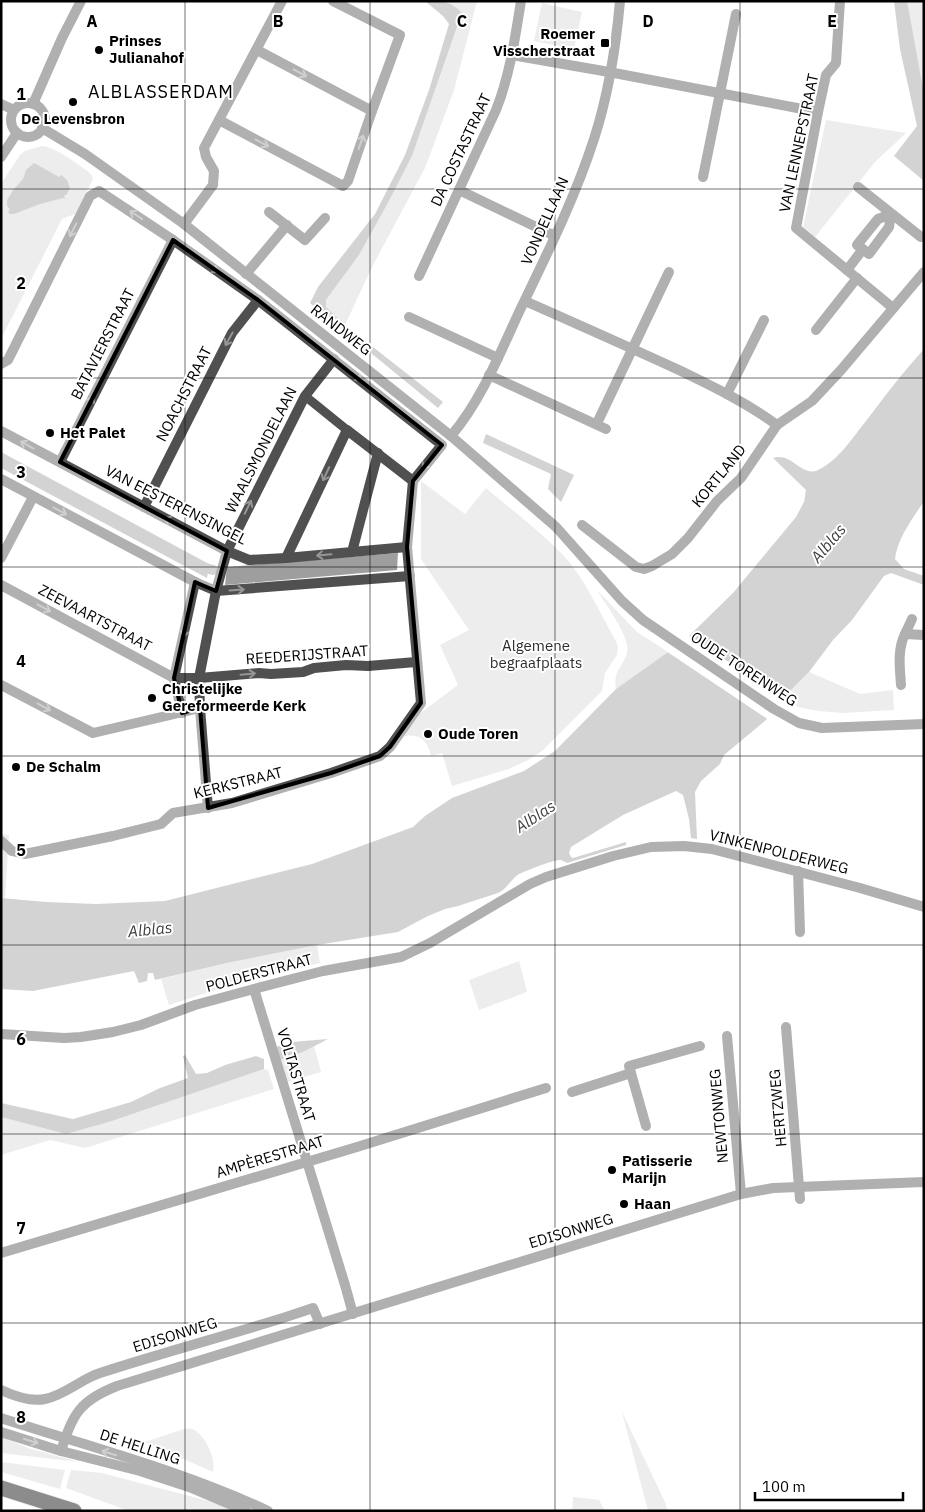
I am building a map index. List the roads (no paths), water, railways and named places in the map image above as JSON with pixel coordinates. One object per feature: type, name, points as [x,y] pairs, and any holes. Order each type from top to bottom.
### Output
[{"type":"highway","points":[[1,1488],[71,1510]]},
{"type":"street","points":[[33,104],[62,38],[81,1]]},
{"type":"street","points":[[184,224],[213,185],[214,170],[206,157],[204,148],[282,1]]},
{"type":"street","points":[[219,120],[343,186],[348,181],[400,35],[333,1]]},
{"type":"street","name":"DA COSTASTRAAT","points":[[419,276],[503,93],[521,1]]},
{"type":"street","name":"VONDELLAAN","points":[[452,436],[466,419],[498,358],[576,188],[595,137],[609,72],[620,1]]},
{"type":"street","name":"VAN LENNEPSTRAAT","points":[[840,1],[836,63],[826,75],[796,228],[893,308]]},
{"type":"street","points":[[703,177],[736,14]]},
{"type":"street","points":[[257,50],[372,111]]},
{"type":"street","points":[[512,54],[818,112]]},
{"type":"street","points":[[1,104],[14,110]]},
{"type":"street","points":[[23,104],[33,104],[41,109],[44,114],[44,123],[37,134],[22,136],[13,128],[11,122],[14,110],[23,104]]},
{"type":"street","name":"RANDWEG","points":[[42,128],[85,154],[184,224],[452,436],[556,528],[602,579]]},
{"type":"street","points":[[1,157],[17,133]]},
{"type":"street","points":[[858,187],[921,237]]},
{"type":"street","points":[[459,190],[555,236]]},
{"type":"street","name":"RANDWEG","points":[[1,364],[8,360],[90,196],[99,191],[258,300],[442,445],[412,481]]},
{"type":"street","points":[[269,212],[305,240],[325,218]]},
{"type":"street","points":[[847,270],[863,249],[869,254],[889,227],[892,214]]},
{"type":"street","points":[[246,274],[287,226]]},
{"type":"street","name":"BATAVIERSTRAAT","points":[[60,462],[172,240]]},
{"type":"street","points":[[599,419],[669,272]]},
{"type":"street","name":"KORTLAND","points":[[582,524],[636,567],[644,569],[672,554],[688,538],[717,501],[741,478],[777,425],[812,401],[841,370],[924,272]]},
{"type":"street","points":[[816,330],[857,278]]},
{"type":"street","name":"NOACHSTRAAT","points":[[144,507],[232,333],[258,300]]},
{"type":"street","points":[[525,301],[633,348],[727,394],[758,411],[777,425]]},
{"type":"street","points":[[409,317],[498,358]]},
{"type":"street","points":[[727,394],[764,320]]},
{"type":"street","name":"WAALSMONDELAAN","points":[[208,808],[199,678],[226,551],[305,396],[334,359]]},
{"type":"street","points":[[489,375],[606,429]]},
{"type":"street","points":[[305,396],[412,481]]},
{"type":"street","points":[[286,558],[347,430]]},
{"type":"street","name":"VAN EESTERENSINGEL","points":[[1,431],[226,551],[249,560],[407,547]]},
{"type":"street","points":[[352,552],[378,453]]},
{"type":"street","points":[[1,479],[195,582],[216,591],[410,576]]},
{"type":"street","name":"KERKSTRAAT","points":[[1,841],[12,851],[25,854],[113,836],[161,824],[174,813],[232,803],[380,756],[390,747],[421,703],[407,547],[412,481]]},
{"type":"street","points":[[1,558],[33,497]]},
{"type":"street","name":"OUDE TORENWEG","points":[[602,579],[643,620],[782,714],[799,723],[822,728],[924,724]]},
{"type":"street","points":[[182,713],[174,678],[195,582]]},
{"type":"street","name":"ZEEVAARTSTRAAT","points":[[1,585],[174,678]]},
{"type":"street","points":[[900,685],[900,649],[912,619]]},
{"type":"street","points":[[905,634],[924,635]]},
{"type":"street","name":"REEDERIJSTRAAT","points":[[199,678],[259,673],[303,672],[314,668],[346,665],[368,666],[416,662]]},
{"type":"street","points":[[174,678],[199,678]]},
{"type":"street","points":[[1,685],[93,733],[200,708]]},
{"type":"street","name":"VINKENPOLDERWEG","points":[[512,894],[546,877],[613,856],[651,847],[684,846],[712,849],[798,878],[876,892],[924,907]]},
{"type":"street","points":[[798,878],[800,932]]},
{"type":"street","name":"POLDERSTRAAT","points":[[1,1034],[64,1038],[113,1032],[141,1025],[195,1005],[323,971],[401,957],[430,943],[512,894]]},
{"type":"street","name":"VOLTASTRAAT","points":[[254,989],[353,1314]]},
{"type":"street","name":"HERTZWEG","points":[[786,1027],[800,1200]]},
{"type":"street","name":"NEWTONWEG","points":[[727,1036],[741,1194]]},
{"type":"street","points":[[646,1126],[629,1066],[700,1046]]},
{"type":"street","points":[[572,1092],[631,1073]]},
{"type":"street","name":"AMPÈRESTRAAT","points":[[1,1253],[307,1162],[546,1088]]},
{"type":"street","name":"EDISONWEG","points":[[60,1451],[70,1426],[80,1409],[99,1394],[117,1386],[741,1194],[773,1188],[799,1186],[924,1182]]},
{"type":"street","name":"EDISONWEG","points":[[1,1390],[33,1400],[47,1399],[98,1374],[313,1308],[320,1324]]},
{"type":"street","points":[[114,1369],[117,1386]]},
{"type":"street","name":"DE HELLING","points":[[1,1418],[205,1485],[268,1511]]},
{"type":"street","name":"DE HELLING","points":[[1,1432],[60,1451],[140,1471],[189,1486],[246,1511]]},
{"type":"water","points":[[425,1],[450,3],[462,13],[412,156],[359,255],[326,300],[326,307],[345,325],[443,402],[438,408],[310,303],[318,287],[375,214],[405,155],[429,90],[449,24],[443,16]]},
{"type":"water","points":[[894,1],[907,1],[924,94],[924,181],[894,156],[917,126],[900,49]]},
{"type":"water","points":[[34,163],[59,177],[61,175],[67,180],[70,188],[64,196],[65,199],[40,204],[10,214],[8,212],[10,209],[7,206],[7,200],[23,179],[26,170]]},
{"type":"water","name":"Alblas","points":[[924,349],[924,501],[902,536],[895,559],[904,569],[924,576],[924,585],[891,573],[884,576],[852,620],[833,640],[809,672],[784,697],[766,720],[724,755],[720,764],[701,781],[695,792],[697,839],[691,838],[689,819],[683,795],[676,791],[623,815],[571,847],[569,853],[573,858],[626,842],[626,845],[567,863],[557,860],[532,868],[519,874],[498,893],[445,909],[398,932],[317,945],[155,980],[153,973],[148,973],[147,981],[139,983],[134,971],[33,991],[1,989],[1,898],[96,904],[165,901],[312,864],[413,827],[425,816],[452,798],[524,771],[555,751],[616,689],[691,634],[733,593],[796,517],[804,502],[806,490],[773,458],[786,458],[812,472],[826,466],[845,448],[894,384]]},
{"type":"water","points":[[486,434],[574,475],[561,502],[548,489],[551,474],[483,443]]},
{"type":"water","points":[[1,452],[209,564],[207,578],[1,468]]},
{"type":"water","points":[[398,553],[397,570],[225,585],[227,567]]},
{"type":"water","points":[[328,1039],[303,1052],[280,1060],[276,1047],[292,1042]]},
{"type":"water","points":[[185,1055],[196,1074],[207,1073],[225,1065],[256,1056],[264,1059],[264,1069],[109,1122],[66,1134],[1,1117],[1,1103],[73,1119],[131,1102],[160,1088],[188,1078],[183,1056]]},
{"type":"waterway","points":[[196,564],[213,570]]},
{"type":"place","name":"Roemer Visscherstraat","points":[[605,43]]},
{"type":"place","name":"Prinses Julianahof","points":[[99,50]]},
{"type":"place","name":"De Levensbron","points":[[73,102]]},
{"type":"place","name":"Het Palet","points":[[50,433]]},
{"type":"place","name":"Christelijke Gereformeerde Kerk","points":[[152,698]]},
{"type":"place","name":"Oude Toren","points":[[428,734]]},
{"type":"place","name":"De Schalm","points":[[16,767]]},
{"type":"place","name":"Patisserie Marijn","points":[[612,1170]]},
{"type":"place","name":"Haan","points":[[624,1204]]},
{"type":"district","name":"ALBLASSERDAM","points":[[161,92]]},
{"type":"park label","name":"Algemene begraafplaats","points":[[536,654]]}]
